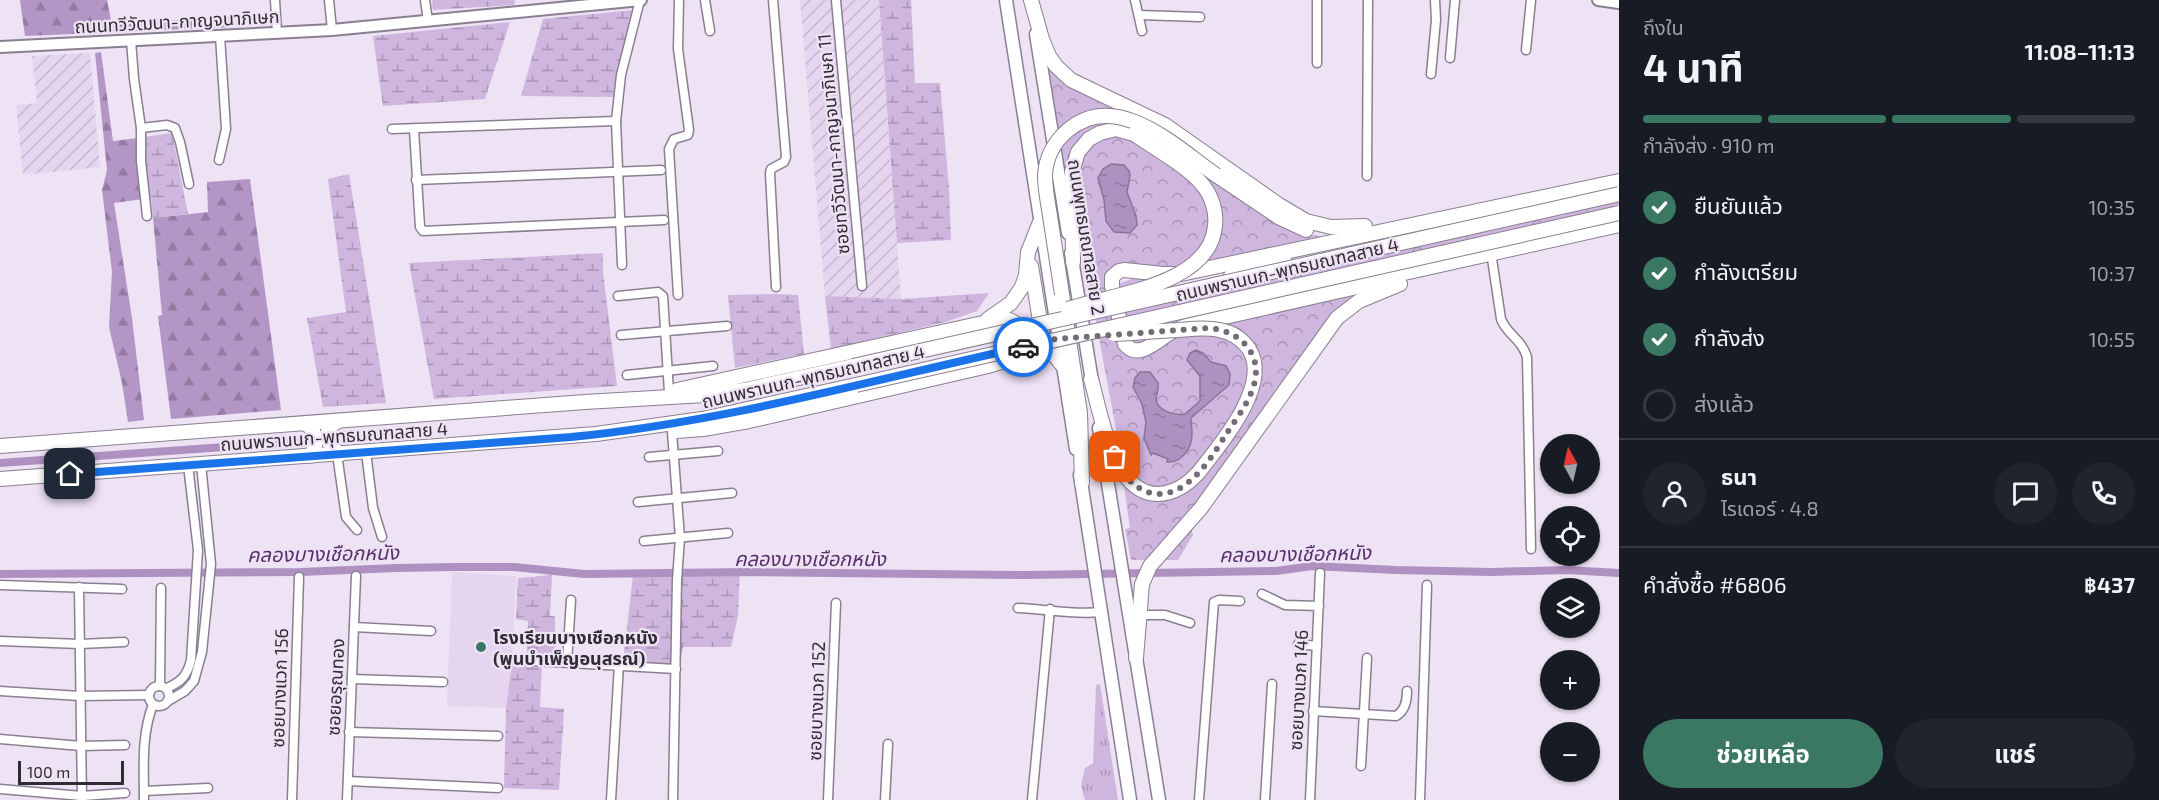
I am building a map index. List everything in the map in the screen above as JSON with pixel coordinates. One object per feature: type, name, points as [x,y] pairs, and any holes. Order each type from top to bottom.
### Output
[{"type":"main road","points":[[1006,0],[1130,800]]},
{"type":"main road","points":[[1031,0],[1045,47],[1056,66],[1064,74],[1078,84],[1165,125],[1298,217],[1314,224],[1339,228],[1438,218]]},
{"type":"main road","name":"ถนนพุทธมณฑลสาย 2","points":[[1031,0],[1159,800]]},
{"type":"main road","points":[[1082,483],[1079,401],[1045,176],[1050,152],[1063,134],[1079,122],[1096,116],[1123,117],[1150,129],[1268,210],[1299,227],[1329,234],[1368,237]]},
{"type":"main road","points":[[1030,326],[1082,305],[1161,282],[1193,264],[1207,250],[1213,238],[1216,221],[1211,200],[1195,177],[1134,134],[1116,129],[1100,133],[1089,139],[1078,152],[1072,172],[1072,262]]},
{"type":"main road","points":[[1180,292],[1269,264],[1438,218],[1619,181]]},
{"type":"main road","name":"ถนนพรานนก-พุทธมณฑลสาย 4","points":[[0,446],[730,392],[1619,194]]},
{"type":"main road","points":[[1535,199],[1486,214],[1181,274],[1130,269],[1119,271],[1112,277],[1111,282],[1125,344],[1133,350],[1141,350],[1170,332],[1189,325],[1357,287],[1400,274],[1619,225]]},
{"type":"main road","name":"ถนนพรานนก-พุทธมณฑลสาย 4","points":[[0,479],[596,434],[702,419],[1053,345],[1619,213]]},
{"type":"main road","points":[[966,327],[997,314],[1015,298],[1026,275],[1028,252],[1040,222]]},
{"type":"main road","points":[[1136,658],[1142,584],[1150,566],[1201,508],[1323,336],[1343,312],[1359,301],[1385,289],[1551,240]]},
{"type":"main road","points":[[1028,252],[1043,339],[1053,345],[1062,365]]},
{"type":"main road","points":[[596,434],[672,432],[749,421],[1000,363],[1053,345],[1114,334],[1368,277],[1400,274]]},
{"type":"main road","points":[[625,400],[1004,319],[1018,325],[1022,334],[1021,345],[1000,363]]},
{"type":"main road","points":[[1091,379],[1111,448],[1119,467],[1129,482],[1144,492],[1161,494],[1186,485],[1198,473],[1216,450],[1250,396],[1256,366],[1251,352],[1236,336],[1215,329],[1114,334]]},
{"type":"main road","points":[[339,421],[331,425],[327,434],[329,444],[339,454]]},
{"type":"main road","points":[[306,424],[312,428],[315,439],[314,451],[310,456]]},
{"type":"street","points":[[274,0],[277,33]]},
{"type":"street","points":[[329,0],[332,30]]},
{"type":"street","points":[[425,0],[428,21]]},
{"type":"street","points":[[622,265],[616,121],[621,75],[641,0]]},
{"type":"street","name":"ถนนทวีวัฒนา-กาญจนาภิเษก","points":[[0,47],[332,30],[641,0]]},
{"type":"street","points":[[678,295],[669,149],[674,138],[688,135],[689,130],[678,49],[679,0]]},
{"type":"street","points":[[705,0],[710,32]]},
{"type":"street","points":[[773,0],[786,157],[784,162],[771,169],[770,173],[776,287]]},
{"type":"street","name":"ซอยทวีวัฒนา-กาญจนาภิเษก 11","points":[[836,0],[862,286]]},
{"type":"street","points":[[1136,0],[1142,31]]},
{"type":"street","points":[[1317,0],[1317,63]]},
{"type":"street","points":[[1367,176],[1368,0]]},
{"type":"street","points":[[1431,74],[1436,20],[1435,0]]},
{"type":"street","points":[[1450,58],[1455,0]]},
{"type":"street","points":[[1526,50],[1531,0]]},
{"type":"street","points":[[1598,0],[1619,3]]},
{"type":"street","points":[[1139,15],[1200,17]]},
{"type":"street","points":[[219,160],[226,129],[220,36]]},
{"type":"street","points":[[131,40],[141,128],[141,161],[147,216]]},
{"type":"street","points":[[392,129],[616,121]]},
{"type":"street","points":[[141,128],[167,125],[175,128],[189,184]]},
{"type":"street","points":[[414,129],[420,227],[423,231],[664,220]]},
{"type":"street","points":[[416,180],[661,170]]},
{"type":"street","points":[[1492,259],[1503,325],[1521,343],[1527,357],[1532,549]]},
{"type":"street","points":[[618,296],[661,293],[664,300],[666,370],[669,392]]},
{"type":"street","points":[[621,335],[728,327]]},
{"type":"street","points":[[627,375],[713,366]]},
{"type":"street","points":[[672,432],[680,538],[675,669],[674,800]]},
{"type":"street","points":[[649,457],[718,451]]},
{"type":"street","points":[[366,452],[373,508],[382,537]]},
{"type":"street","points":[[339,454],[346,517],[357,530]]},
{"type":"street","points":[[153,704],[163,706],[185,691],[198,673],[211,564],[207,524],[194,465]]},
{"type":"street","points":[[149,695],[154,687],[164,687],[184,679],[188,671],[198,560],[194,465]]},
{"type":"street","points":[[638,502],[732,493]]},
{"type":"street","points":[[644,541],[728,533]]},
{"type":"street","name":"ซอยอรุณทอง","points":[[347,800],[356,576]]},
{"type":"street","name":"ซอยบางแวก 156","points":[[292,800],[299,577]]},
{"type":"street","name":"ซอยบางแวก 146","points":[[1310,800],[1320,577]]},
{"type":"street","points":[[0,585],[122,589]]},
{"type":"street","points":[[1420,800],[1427,585]]},
{"type":"street","points":[[79,587],[82,798]]},
{"type":"street","points":[[160,588],[164,687],[170,694],[168,701]]},
{"type":"street","points":[[1262,594],[1285,605],[1319,606]]},
{"type":"street","points":[[567,662],[572,600]]},
{"type":"street","points":[[1199,800],[1214,602],[1240,601]]},
{"type":"street","name":"ซอยบางแวก 152","points":[[828,800],[836,603]]},
{"type":"street","points":[[1018,608],[1050,609],[1082,614],[1101,612]]},
{"type":"street","points":[[1032,800],[1050,609]]},
{"type":"street","points":[[1139,615],[1165,615],[1190,623]]},
{"type":"street","points":[[354,627],[431,631]]},
{"type":"street","points":[[0,641],[80,644],[124,642]]},
{"type":"street","points":[[1298,644],[1317,646]]},
{"type":"street","points":[[1361,766],[1367,658]]},
{"type":"street","points":[[500,659],[675,669]]},
{"type":"street","points":[[611,800],[619,664]]},
{"type":"street","points":[[352,680],[442,682]]},
{"type":"street","points":[[1265,800],[1272,684]]},
{"type":"street","points":[[0,691],[80,696],[149,695]]},
{"type":"street","points":[[1313,711],[1391,716],[1399,714],[1407,702],[1407,692]]},
{"type":"street","points":[[149,695],[153,704],[145,732],[144,795],[208,788]]},
{"type":"street","points":[[349,732],[498,736]]},
{"type":"street","points":[[0,739],[81,746],[125,745]]},
{"type":"street","points":[[885,800],[888,744]]},
{"type":"street","points":[[348,781],[498,788]]},
{"type":"street","points":[[0,789],[82,798],[125,793]]},
{"type":"shaded area","points":[[800,0],[879,0],[901,299],[825,296]]},
{"type":"shaded area","points":[[90,53],[100,167],[23,175],[16,105],[37,103],[32,56]]},
{"type":"shaded area","name":"โรงเรียนบางเชือกหนัง (พูนบำเพ็ญอนุสรณ์)","points":[[452,572],[516,576],[512,664],[506,708],[447,706]]},
{"type":"green space","points":[[20,0],[107,0],[112,25],[232,16],[234,27],[25,36]]},
{"type":"green space","points":[[432,0],[515,0],[514,5],[433,10]]},
{"type":"green space","points":[[879,0],[911,0],[915,83],[940,83],[951,240],[897,243]]},
{"type":"green space","points":[[633,10],[613,97],[521,96],[543,19]]},
{"type":"green space","points":[[510,22],[485,99],[383,106],[373,36]]},
{"type":"green space","points":[[101,52],[113,141],[138,138],[143,199],[114,203],[132,318],[144,420],[128,422],[109,327],[112,272],[102,190],[107,170],[95,53]]},
{"type":"green space","points":[[1052,68],[1141,118],[1308,234],[1330,238],[1187,271],[1112,272],[1119,343],[1358,291],[1360,295],[1329,318],[1188,519],[1193,535],[1178,560],[1131,560],[1125,529],[1130,528],[1115,424],[1065,169],[1050,73]]},
{"type":"green space","points":[[172,133],[188,214],[153,218],[151,198],[143,199],[138,138]]},
{"type":"green space","points":[[349,174],[386,403],[323,407],[307,318],[346,312],[328,179]]},
{"type":"green space","points":[[250,179],[281,410],[171,419],[158,316],[162,315],[153,218],[208,212],[207,182]]},
{"type":"green space","points":[[1619,189],[1619,218],[1168,319],[1163,328],[1126,339],[1118,284],[1140,276],[1162,288]]},
{"type":"green space","points":[[603,253],[603,272],[617,386],[434,399],[409,263]]},
{"type":"green space","points":[[989,293],[977,311],[945,322],[831,349],[825,296],[901,299]]},
{"type":"green space","points":[[728,295],[798,295],[804,354],[735,368]]},
{"type":"green space","points":[[740,568],[738,616],[731,647],[683,647],[679,669],[623,662],[633,575]]},
{"type":"green space","points":[[552,575],[550,616],[555,616],[555,657],[527,655],[528,621],[516,619],[518,578]]},
{"type":"green space","points":[[512,664],[542,666],[540,707],[564,709],[559,790],[504,788],[506,708]]},
{"type":"green space","points":[[1100,684],[1118,800],[1085,800],[1081,786],[1085,768],[1093,763],[1096,685]]},
{"type":"water","points":[[1111,164],[1124,165],[1129,171],[1127,192],[1137,225],[1130,233],[1114,232],[1106,221],[1104,200],[1098,178],[1103,169]]},
{"type":"water","points":[[1196,350],[1203,353],[1211,362],[1226,366],[1230,374],[1229,385],[1191,418],[1192,439],[1185,454],[1177,460],[1167,462],[1168,459],[1153,453],[1151,455],[1144,438],[1146,422],[1142,404],[1133,387],[1135,378],[1140,372],[1150,372],[1158,383],[1156,398],[1159,406],[1171,413],[1185,414],[1200,401],[1200,376],[1187,360],[1190,353]]},
{"type":"waterway","points":[[0,463],[296,442]]},
{"type":"waterway","name":"คลองบางเชือกหนัง","points":[[0,574],[301,572],[514,567],[584,574],[750,572],[1027,575],[1276,571],[1312,566],[1396,570],[1491,572],[1567,570],[1619,573]]},
{"type":"way so far","points":[[1023,347],[1055,339],[1209,328],[1232,334],[1242,340],[1251,352],[1256,366],[1255,382],[1250,396],[1216,450],[1186,485],[1161,494],[1144,492],[1129,482],[1115,457]]},
{"type":"place","name":"โรงเรียนบางเชือกหนัง (พูนบำเพ็ญอนุสรณ์)","points":[[481,647]]},
{"type":"route","points":[[70,474],[571,437],[644,429],[740,411],[1023,347]]}]
